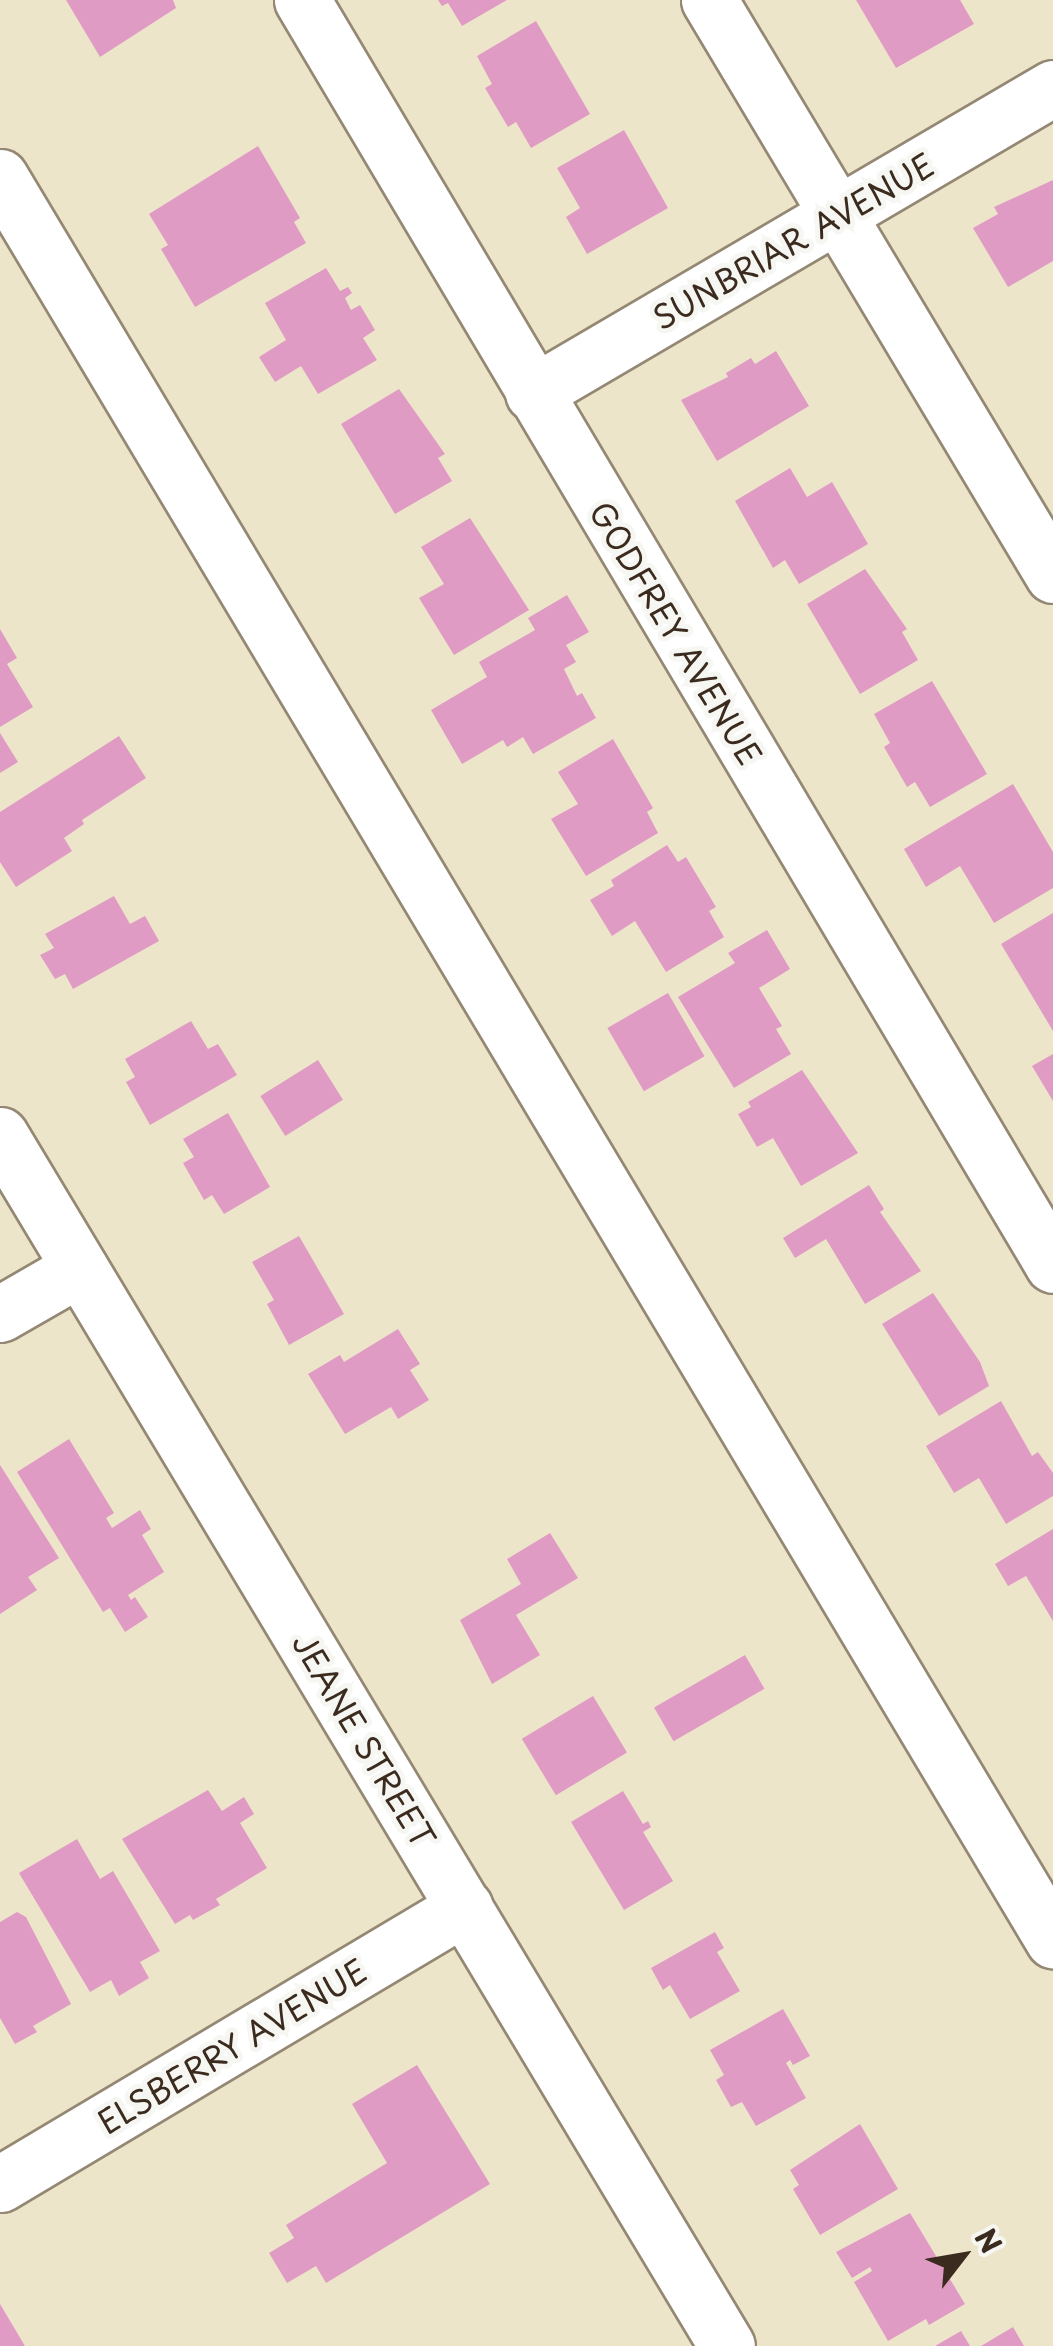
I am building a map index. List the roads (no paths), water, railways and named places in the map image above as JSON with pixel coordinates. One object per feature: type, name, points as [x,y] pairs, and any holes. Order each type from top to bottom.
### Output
[{"type":"street","name":"GODFREY AVENUE","points":[[302,0],[1053,1265]]},
{"type":"street","points":[[709,0],[1053,575]]},
{"type":"street","name":"SUNBRIAR AVENUE","points":[[533,394],[1053,88]]},
{"type":"street","points":[[0,176],[1053,1940]]},
{"type":"street","name":"JEANE STREET","points":[[0,1135],[728,2346]]},
{"type":"street","points":[[0,1314],[80,1268]]},
{"type":"street","name":"ELSBERRY AVENUE","points":[[0,2184],[464,1908]]}]
